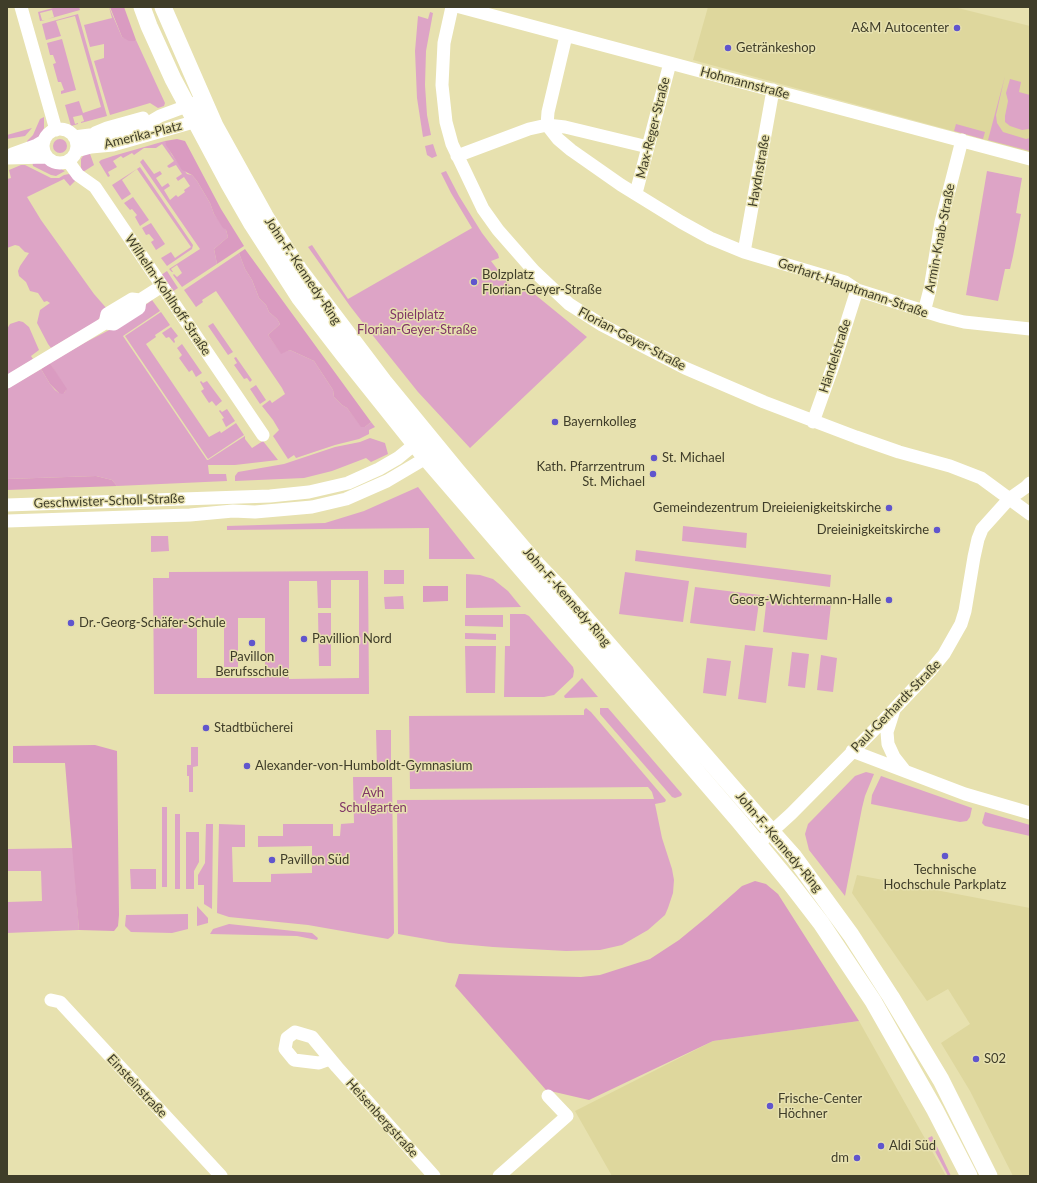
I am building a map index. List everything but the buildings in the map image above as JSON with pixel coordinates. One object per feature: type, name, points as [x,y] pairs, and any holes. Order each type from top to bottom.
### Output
[{"type":"main road","name":"John-F.-Kennedy-Ring","points":[[142,7],[173,79],[187,106],[203,119]]},
{"type":"main road","name":"John-F.-Kennedy-Ring","points":[[163,7],[203,100],[203,119],[252,224],[299,297],[343,354],[561,590],[794,857],[824,895],[891,997],[941,1080],[989,1176]]},
{"type":"main road","name":"John-F.-Kennedy-Ring","points":[[424,442],[426,458],[758,844],[821,924],[873,1001],[935,1110],[969,1176]]},
{"type":"street","points":[[21,7],[56,130]]},
{"type":"street","name":"Florian-Geyer-Straße","points":[[452,7],[444,43],[442,85],[448,133],[457,156],[483,209],[498,230],[534,271],[569,304],[602,325],[685,368],[813,422],[899,452],[965,471],[981,478],[1030,514]]},
{"type":"street","name":"Hohmannstraße","points":[[460,7],[1030,159]]},
{"type":"street","points":[[547,125],[548,112],[566,36]]},
{"type":"street","name":"Max-Reger-Straße","points":[[636,193],[670,63]]},
{"type":"street","name":"Haydnstraße","points":[[744,252],[773,90]]},
{"type":"street","name":"Amerika-Platz","points":[[7,157],[37,145],[44,141],[48,134],[56,130],[66,130],[74,137],[90,135],[128,122],[147,117],[160,116],[203,100]]},
{"type":"street","name":"Amerika-Platz","points":[[7,157],[47,157],[55,162],[64,162],[72,156],[91,147],[114,145],[203,119]]},
{"type":"street","points":[[457,156],[529,129],[547,125],[565,127],[648,147]]},
{"type":"street","name":"Gerhart-Hauptmann-Straße","points":[[547,125],[558,139],[571,150],[621,185],[710,238],[744,252],[845,282],[857,290],[924,312],[964,322],[1030,329]]},
{"type":"street","points":[[72,156],[76,141],[74,137]]},
{"type":"street","name":"Armin-Knab-Straße","points":[[924,312],[930,289],[940,222],[962,140]]},
{"type":"street","points":[[44,141],[44,151],[47,157]]},
{"type":"street","name":"Wilhelm-Kohlhoff-Straße","points":[[72,156],[78,175],[95,187],[263,435]]},
{"type":"street","points":[[7,382],[105,323],[107,314],[113,310],[132,299],[140,300],[162,286]]},
{"type":"street","name":"Händelstraße","points":[[813,422],[833,366],[857,290]]},
{"type":"street","name":"Geschwister-Scholl-Straße","points":[[7,505],[270,496],[320,491],[348,483],[379,469],[424,442]]},
{"type":"street","name":"Geschwister-Scholl-Straße","points":[[7,521],[206,514],[233,511],[255,512],[294,510],[325,505],[346,499],[401,474],[426,458]]},
{"type":"street","name":"Paul-Gerhardt-Straße","points":[[758,844],[772,832],[938,663],[961,624],[965,611],[978,539],[982,529],[1009,499],[1030,483]]},
{"type":"street","points":[[206,514],[206,507],[210,498]]},
{"type":"street","points":[[894,709],[887,732],[888,744],[894,757],[906,771]]},
{"type":"street","points":[[852,751],[980,799],[1030,813]]},
{"type":"street","name":"Einsteinstraße","points":[[51,1000],[60,1002],[221,1176]]},
{"type":"street","name":"Heisenbergstraße","points":[[330,1059],[434,1176]]},
{"type":"street","points":[[499,1176],[567,1116],[548,1096]]},
{"type":"shaded area","points":[[110,7],[124,7],[136,40],[135,41],[129,41],[122,37]]},
{"type":"shaded area","points":[[708,7],[954,7],[1030,26],[1030,152],[693,60]]},
{"type":"shaded area","points":[[177,139],[185,141],[221,209],[244,246],[217,264],[214,249],[228,237],[226,230],[214,214],[210,203],[197,181],[192,175],[182,170],[166,145],[165,141]]},
{"type":"shaded area","points":[[245,249],[371,422],[365,427],[361,427],[347,408],[334,397],[333,390],[314,361],[290,350],[281,354],[268,335],[280,324],[259,298],[252,280],[245,269],[239,253]]},
{"type":"shaded area","points":[[50,363],[67,389],[62,394],[50,384],[41,369]]},
{"type":"shaded area","points":[[96,476],[112,480],[117,486],[7,490],[7,479]]},
{"type":"shaded area","points":[[423,586],[448,586],[448,601],[423,602]]},
{"type":"shaded area","points":[[95,745],[117,751],[119,915],[118,926],[114,931],[79,930],[65,763],[13,763],[13,746]]},
{"type":"shaded area","points":[[857,875],[1030,908],[1030,1176],[1013,1176],[970,1091],[941,1043],[970,1024],[948,989],[927,1001],[852,893]]},
{"type":"shaded area","points":[[755,881],[766,884],[778,894],[859,1021],[713,1041],[589,1100],[546,1090],[455,986],[459,974],[581,977],[600,975],[650,959],[679,940],[742,886]]},
{"type":"shaded area","name":"Frische-Center Höchner","points":[[859,1021],[946,1176],[612,1176],[575,1111],[713,1041]]},
{"type":"green space","points":[[57,7],[79,7],[80,10],[48,19],[54,17],[52,10],[40,13],[42,20],[45,20],[40,21],[38,12]]},
{"type":"green space","points":[[109,7],[122,37],[134,41],[136,40],[165,103],[164,106],[158,108],[150,103],[110,115],[94,61],[104,58],[104,44],[90,47],[84,25],[112,18]]},
{"type":"green space","points":[[430,12],[433,13],[426,51],[425,85],[427,115],[431,135],[423,137],[417,98],[415,51],[418,16],[428,19]]},
{"type":"green space","points":[[78,14],[107,116],[81,123],[84,121],[82,115],[73,117],[75,124],[78,124],[71,126],[65,105],[79,101],[83,113],[101,107],[75,16],[56,21],[61,36],[46,40],[42,24]]},
{"type":"green space","points":[[62,39],[76,90],[61,94],[61,91],[64,90],[61,82],[58,82],[53,64],[56,63],[53,55],[50,55],[47,43]]},
{"type":"green space","points":[[1005,76],[996,115],[997,123],[1003,132],[1026,139],[1030,138],[1030,151],[988,140]]},
{"type":"green space","points":[[1010,79],[1021,82],[1019,92],[1030,95],[1029,129],[1022,130],[1010,126],[1005,122],[1008,101],[1006,93]]},
{"type":"green space","points":[[44,117],[44,128],[42,133],[38,139],[28,145],[27,141],[33,135],[40,119]]},
{"type":"green space","points":[[956,124],[985,132],[983,139],[954,131]]},
{"type":"green space","points":[[32,128],[25,136],[7,139],[7,135]]},
{"type":"green space","points":[[57,139],[63,139],[67,143],[67,149],[63,153],[57,153],[53,149],[53,143]]},
{"type":"green space","points":[[165,141],[172,155],[187,174],[192,175],[197,181],[210,203],[214,214],[226,230],[228,237],[214,249],[217,264],[182,287],[173,275],[174,274],[177,277],[182,273],[177,265],[171,269],[173,272],[169,269],[200,249],[140,162],[143,159],[154,174],[160,171],[162,174],[156,178],[162,187],[168,183],[170,186],[164,190],[170,200],[176,195],[178,197],[190,186],[184,177],[178,181],[176,178],[182,174],[176,165],[169,168],[167,166],[174,161],[162,144],[156,148],[144,148],[134,155],[132,153],[123,158],[121,156],[113,161],[117,167],[108,172],[110,176],[108,177],[99,162],[113,156]]},
{"type":"green space","points":[[433,144],[437,156],[432,158],[427,155],[425,146]]},
{"type":"green space","points":[[89,151],[94,165],[83,172],[81,168],[81,159]]},
{"type":"green space","points":[[32,160],[44,162],[53,168],[65,171],[56,176],[51,175],[33,166]]},
{"type":"green space","points":[[25,165],[51,178],[59,178],[69,174],[76,180],[70,186],[64,179],[27,197],[41,220],[94,294],[108,310],[97,321],[51,348],[37,323],[40,310],[50,303],[47,301],[44,302],[38,293],[30,291],[26,282],[19,276],[18,271],[20,266],[29,253],[15,245],[7,248],[7,179],[11,178],[9,170]]},
{"type":"green space","points":[[140,167],[193,245],[192,249],[167,266],[161,258],[171,252],[175,258],[191,247],[137,169],[122,180],[131,194],[122,200],[112,185]]},
{"type":"green space","name":"Spielplatz Florian-Geyer-Straße","points":[[446,171],[459,196],[482,233],[498,254],[499,258],[491,261],[518,296],[527,288],[587,337],[470,448],[418,392],[350,306],[308,247],[312,245],[348,299],[472,228],[441,173]]},
{"type":"green space","points":[[987,171],[1022,178],[1016,213],[1021,214],[1013,256],[1010,269],[1005,269],[998,301],[966,295]]},
{"type":"green space","points":[[133,197],[149,220],[140,226],[135,217],[137,215],[124,203]]},
{"type":"green space","points":[[151,223],[165,244],[156,250],[151,242],[154,240],[149,234],[146,235],[142,228]]},
{"type":"green space","points":[[239,253],[259,298],[280,324],[268,335],[281,353],[290,350],[314,361],[333,390],[334,397],[347,408],[361,426],[365,427],[371,422],[375,427],[369,430],[369,434],[359,439],[296,458],[294,455],[288,459],[273,436],[279,430],[262,406],[270,400],[272,403],[285,394],[282,388],[216,291],[202,300],[203,302],[196,307],[184,290]]},
{"type":"green space","points":[[167,271],[178,288],[172,292],[161,275]]},
{"type":"green space","points":[[152,300],[160,311],[123,336],[207,460],[245,436],[245,439],[252,448],[263,441],[278,460],[235,465],[208,465],[209,474],[226,474],[227,481],[117,486],[112,480],[96,476],[7,479],[7,389],[41,369],[55,390],[59,393],[64,393],[66,390],[50,363],[119,325]]},
{"type":"green space","points":[[161,312],[170,325],[155,335],[156,337],[146,344],[209,437],[220,431],[221,433],[236,423],[244,435],[208,459],[125,336]]},
{"type":"green space","points":[[19,321],[23,322],[29,327],[39,350],[31,356],[33,359],[7,375],[7,329],[10,324]]},
{"type":"green space","points":[[213,323],[233,352],[228,355],[208,326]]},
{"type":"green space","points":[[171,327],[178,336],[174,339],[174,343],[169,337],[166,338],[162,333]]},
{"type":"green space","points":[[182,344],[202,373],[196,377],[192,370],[189,372],[179,358],[182,355],[177,348]]},
{"type":"green space","points":[[236,357],[252,380],[250,382],[247,378],[244,379],[234,365],[237,363],[234,358]]},
{"type":"green space","points":[[201,381],[203,383],[207,381],[222,401],[216,406],[212,401],[209,403],[201,391],[204,389],[200,382]]},
{"type":"green space","points":[[256,385],[266,400],[260,404],[250,389]]},
{"type":"green space","points":[[227,409],[235,421],[226,427],[222,419],[224,418],[219,411],[220,410],[222,412]]},
{"type":"green space","points":[[370,438],[385,443],[388,454],[371,462],[366,458],[332,471],[304,478],[235,481],[235,476],[238,472],[284,464],[335,447],[360,442]]},
{"type":"green space","points":[[418,487],[475,559],[429,559],[429,528],[227,530],[227,526],[325,523],[364,511]]},
{"type":"green space","points":[[683,526],[747,533],[746,548],[682,541]]},
{"type":"green space","points":[[151,536],[168,536],[169,551],[151,552]]},
{"type":"green space","points":[[636,550],[831,575],[830,587],[635,561]]},
{"type":"green space","points":[[384,570],[404,570],[404,584],[384,584]]},
{"type":"green space","points":[[368,571],[369,694],[154,694],[153,578],[169,578],[169,572]],"holes":[[[331,580],[359,580],[359,678],[289,679],[289,581],[317,581],[318,608],[331,608]],[[197,618],[224,618],[224,667],[238,667],[238,618],[265,618],[265,678],[197,678]]]},
{"type":"green space","points":[[625,572],[689,581],[683,622],[619,614]]},
{"type":"green space","points":[[466,574],[480,575],[493,579],[508,591],[521,607],[466,608]]},
{"type":"green space","points":[[695,587],[760,595],[755,631],[690,623]]},
{"type":"green space","points":[[403,596],[404,609],[385,609],[384,597]]},
{"type":"green space","points":[[767,596],[831,604],[827,640],[763,632]]},
{"type":"green space","points":[[318,613],[331,613],[331,666],[319,666]]},
{"type":"green space","points":[[510,614],[525,614],[529,616],[573,667],[573,677],[554,695],[544,697],[504,697],[505,646],[510,646]]},
{"type":"green space","points":[[465,615],[503,615],[503,627],[465,626]]},
{"type":"green space","points":[[465,633],[496,634],[496,640],[465,639]]},
{"type":"green space","points":[[745,645],[773,648],[766,703],[738,699]]},
{"type":"green space","points":[[465,646],[496,646],[495,693],[466,693]]},
{"type":"green space","points":[[792,652],[809,654],[805,688],[788,686]]},
{"type":"green space","points":[[821,655],[837,658],[833,692],[817,690]]},
{"type":"green space","points":[[707,658],[731,661],[726,696],[703,693]]},
{"type":"green space","points":[[582,678],[598,697],[565,698],[564,696]]},
{"type":"green space","points":[[586,708],[666,800],[665,802],[655,804],[662,838],[674,880],[673,893],[665,915],[648,930],[622,945],[600,950],[566,951],[493,947],[449,943],[398,934],[397,800],[654,799],[652,792],[648,787],[410,789],[409,716],[584,715],[584,710]]},
{"type":"green space","points":[[600,708],[608,708],[682,794],[681,796],[675,798],[672,797],[600,714]]},
{"type":"green space","points":[[376,730],[391,730],[391,767],[377,768]]},
{"type":"green space","points":[[191,747],[198,747],[198,766],[193,767],[193,792],[189,792],[187,765],[191,765]]},
{"type":"green space","points":[[866,772],[874,774],[862,808],[845,896],[809,850],[805,834],[808,824],[855,776]]},
{"type":"green space","points":[[881,776],[972,808],[970,817],[967,821],[960,822],[871,804],[872,795]]},
{"type":"green space","name":"Avh Schulgarten","points":[[353,777],[392,777],[394,933],[392,936],[388,939],[308,925],[229,917],[217,913],[219,824],[245,825],[245,847],[232,847],[233,882],[271,882],[271,874],[312,873],[312,846],[258,847],[258,836],[283,836],[283,824],[333,824],[333,836],[340,836],[341,824],[354,823]]},
{"type":"green space","points":[[162,807],[167,807],[167,887],[162,887]]},
{"type":"green space","points":[[985,812],[1030,825],[1030,836],[985,826],[982,823]]},
{"type":"green space","points":[[175,814],[180,814],[180,889],[175,889]]},
{"type":"green space","points":[[206,824],[213,824],[212,909],[204,904],[204,885],[198,885],[198,875],[205,863]]},
{"type":"green space","points":[[186,832],[199,832],[199,862],[194,871],[194,889],[186,889]]},
{"type":"green space","points":[[73,848],[79,930],[7,933],[7,902],[42,901],[41,871],[7,871],[8,849]]},
{"type":"green space","points":[[130,869],[156,869],[156,889],[131,889]]},
{"type":"green space","points":[[197,906],[208,918],[208,923],[197,926]]},
{"type":"green space","points":[[188,914],[188,929],[172,933],[131,932],[125,926],[126,915]]},
{"type":"green space","points":[[229,924],[312,933],[318,938],[317,940],[297,936],[210,934],[213,929]]},
{"type":"green space","points":[[932,1136],[951,1176],[948,1176],[928,1138]]},
{"type":"place","name":"A&M Autocenter","points":[[957,28]]},
{"type":"place","name":"Getränkeshop","points":[[728,48]]},
{"type":"place","name":"Bolzplatz Florian-Geyer-Straße","points":[[474,282]]},
{"type":"place","name":"Bayernkolleg","points":[[555,422]]},
{"type":"place","name":"St. Michael","points":[[654,458]]},
{"type":"place","name":"Kath. Pfarrzentrum St. Michael","points":[[653,474]]},
{"type":"place","name":"Gemeindezentrum Dreieienigkeitskirche","points":[[889,508]]},
{"type":"place","name":"Dreieinigkeitskirche","points":[[937,530]]},
{"type":"place","name":"Georg-Wichtermann-Halle","points":[[889,600]]},
{"type":"place","name":"Dr.-Georg-Schäfer-Schule","points":[[71,623]]},
{"type":"place","name":"Pavillion Nord","points":[[304,639]]},
{"type":"place","name":"Pavillon Berufsschule","points":[[252,643]]},
{"type":"place","name":"Stadtbücherei","points":[[206,728]]},
{"type":"place","name":"Alexander-von-Humboldt-Gymnasium","points":[[247,766]]},
{"type":"place","name":"Technische Hochschule Parkplatz","points":[[945,856]]},
{"type":"place","name":"Pavillon Süd","points":[[272,860]]},
{"type":"place","name":"S02","points":[[976,1059]]},
{"type":"place","name":"Frische-Center Höchner","points":[[770,1106]]},
{"type":"place","name":"Aldi Süd","points":[[881,1146]]},
{"type":"place","name":"dm","points":[[857,1158]]}]
